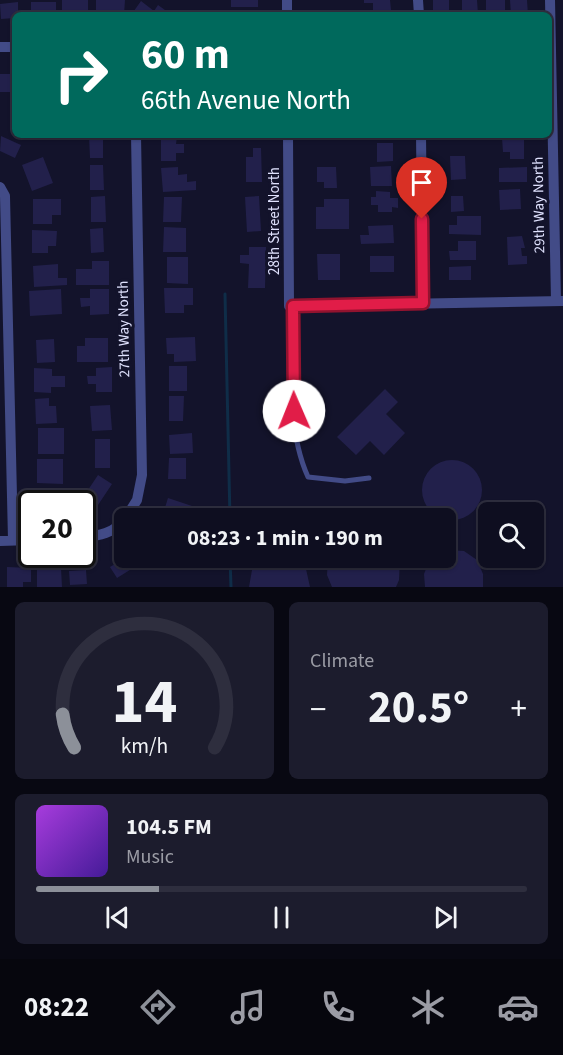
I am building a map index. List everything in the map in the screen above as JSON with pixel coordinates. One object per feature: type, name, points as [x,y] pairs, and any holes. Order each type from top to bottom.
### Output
[{"type":"street","name":"29th Way North","points":[[552,67],[559,301]]},
{"type":"street","name":"27th Way North","points":[[132,508],[137,500],[142,475],[136,138]]},
{"type":"street","name":"28th Street North","points":[[288,138],[291,306]]},
{"type":"street","points":[[420,138],[423,303]]},
{"type":"street","points":[[0,187],[5,196],[13,540]]},
{"type":"street","points":[[291,306],[559,301]]},
{"type":"street","points":[[96,536],[114,526]]},
{"type":"street","points":[[0,541],[18,540]]},
{"type":"lane","points":[[291,306],[294,411],[299,457],[308,477],[345,481],[369,478]]},
{"type":"building","points":[[62,0],[88,0],[88,12],[62,12]]},
{"type":"building","points":[[96,0],[125,0],[124,12],[96,12]]},
{"type":"building","points":[[231,0],[258,0],[258,7],[231,7]]},
{"type":"building","points":[[364,0],[390,0],[391,10],[373,10],[373,3],[364,3]]},
{"type":"building","points":[[433,0],[449,0],[449,12],[433,12]]},
{"type":"building","points":[[462,0],[477,0],[478,12],[462,12]]},
{"type":"building","points":[[486,0],[505,0],[505,12],[486,12]]},
{"type":"building","points":[[510,0],[527,0],[528,12],[511,12]]},
{"type":"building","points":[[141,1],[154,11],[158,5],[168,12],[133,12]]},
{"type":"building","points":[[18,2],[18,12],[12,12],[12,18],[1,19],[0,4]]},
{"type":"building","points":[[31,2],[56,2],[56,12],[31,12]]},
{"type":"building","points":[[0,74],[12,74],[12,92],[0,92]]},
{"type":"building","points":[[1,136],[21,145],[15,158],[0,151]]},
{"type":"building","points":[[89,138],[103,138],[103,158],[90,158]]},
{"type":"building","points":[[161,138],[177,138],[176,144],[184,144],[184,153],[176,153],[176,161],[161,161]]},
{"type":"building","points":[[502,138],[524,138],[524,159],[510,159],[510,152],[503,152]]},
{"type":"building","points":[[377,143],[393,143],[393,161],[377,162]]},
{"type":"building","points":[[253,148],[261,148],[262,182],[246,182],[246,157],[253,157]]},
{"type":"building","points":[[450,156],[465,156],[466,179],[451,180]]},
{"type":"building","points":[[43,157],[53,183],[32,191],[22,165]]},
{"type":"building","points":[[90,165],[103,165],[104,190],[90,190]]},
{"type":"building","points":[[391,166],[392,186],[371,186],[370,167]]},
{"type":"building","points":[[178,167],[178,175],[187,174],[187,182],[196,181],[196,190],[163,192],[161,168]]},
{"type":"building","points":[[317,167],[336,167],[337,188],[324,188],[324,182],[317,182]]},
{"type":"building","points":[[527,167],[527,182],[499,182],[499,168]]},
{"type":"building","points":[[520,189],[521,209],[500,210],[499,190]]},
{"type":"building","points":[[376,191],[390,192],[390,198],[398,198],[398,208],[392,207],[392,212],[378,212],[378,205],[371,205],[371,197],[376,197]]},
{"type":"building","points":[[105,196],[106,222],[91,222],[91,197]]},
{"type":"building","points":[[259,196],[261,231],[247,232],[245,197]]},
{"type":"building","points":[[451,196],[463,196],[464,211],[451,212]]},
{"type":"building","points":[[164,197],[182,197],[181,222],[163,222]]},
{"type":"building","points":[[33,199],[61,199],[61,215],[52,215],[52,224],[33,224]]},
{"type":"building","points":[[324,199],[349,199],[349,229],[316,229],[316,207],[324,207]]},
{"type":"building","points":[[457,216],[481,216],[481,235],[449,234],[449,225],[457,225]]},
{"type":"building","points":[[393,225],[394,243],[361,244],[360,235],[369,235],[368,226]]},
{"type":"building","points":[[164,227],[186,228],[186,252],[163,252]]},
{"type":"building","points":[[103,228],[104,252],[91,253],[90,229]]},
{"type":"building","points":[[32,230],[57,231],[56,246],[48,246],[48,253],[32,253]]},
{"type":"building","points":[[522,236],[525,248],[521,248],[522,256],[527,256],[527,264],[508,265],[507,237]]},
{"type":"building","points":[[458,241],[476,241],[476,260],[450,260],[449,251],[458,251]]},
{"type":"building","points":[[249,247],[266,247],[265,288],[248,288],[249,264],[240,263],[240,255],[249,255]]},
{"type":"building","points":[[317,254],[340,254],[340,280],[318,280]]},
{"type":"building","points":[[370,256],[394,256],[394,272],[370,272]]},
{"type":"building","points":[[167,257],[188,257],[188,284],[167,283]]},
{"type":"building","points":[[92,261],[109,261],[109,285],[76,285],[76,269],[92,269]]},
{"type":"building","points":[[58,264],[58,278],[67,278],[67,285],[34,287],[33,266]]},
{"type":"building","points":[[471,266],[471,280],[449,280],[449,267]]},
{"type":"building","points":[[164,288],[193,288],[193,305],[184,305],[184,313],[165,313]]},
{"type":"building","points":[[61,289],[62,314],[30,316],[29,291]]},
{"type":"building","points":[[90,289],[109,289],[109,314],[90,315],[90,306],[81,307],[80,298],[90,298]]},
{"type":"building","points":[[195,337],[196,361],[174,362],[174,354],[167,354],[166,338]]},
{"type":"building","points":[[85,338],[108,338],[108,362],[77,362],[77,346],[85,346]]},
{"type":"building","points":[[54,339],[55,362],[37,363],[36,340]]},
{"type":"building","points":[[169,366],[187,366],[187,391],[169,391]]},
{"type":"building","points":[[112,367],[112,392],[96,392],[96,384],[88,384],[87,376],[96,376],[96,368]]},
{"type":"building","points":[[34,368],[52,369],[52,376],[65,376],[65,387],[51,387],[51,393],[34,392]]},
{"type":"building","points":[[385,389],[398,402],[386,414],[405,433],[384,455],[370,441],[356,455],[337,437]]},
{"type":"building","points":[[169,396],[184,396],[183,421],[169,421]]},
{"type":"building","points":[[49,398],[49,406],[56,406],[57,423],[36,424],[35,399]]},
{"type":"building","points":[[110,405],[112,430],[92,431],[90,406]]},
{"type":"building","points":[[38,428],[64,428],[64,454],[38,454]]},
{"type":"building","points":[[192,433],[193,453],[170,454],[169,435]]},
{"type":"building","points":[[95,439],[110,439],[110,468],[95,468]]},
{"type":"building","points":[[169,458],[186,458],[186,479],[168,479]]},
{"type":"building","points":[[37,459],[63,459],[63,484],[37,483]]},
{"type":"building","points":[[452,460],[469,465],[477,473],[481,484],[481,496],[477,507],[463,518],[456,519],[456,508],[428,508],[424,501],[422,490],[424,479],[435,465],[441,462]]},
{"type":"building","points":[[98,475],[112,484],[98,505],[96,504],[96,490],[88,490]]},
{"type":"building","points":[[168,498],[198,508],[165,508]]},
{"type":"building","points":[[456,550],[464,551],[477,560],[478,568],[480,568],[483,574],[483,587],[425,587],[424,574],[426,568],[456,568]]},
{"type":"building","points":[[114,565],[114,568],[133,568],[117,578],[110,567]]},
{"type":"building","points":[[7,567],[31,568],[31,582],[23,582],[23,587],[7,587]]},
{"type":"building","points":[[61,568],[62,587],[37,587],[37,570]]},
{"type":"building","points":[[254,568],[305,568],[310,587],[249,587]]},
{"type":"building","points":[[327,568],[400,568],[396,587],[332,587],[327,575]]},
{"type":"building","points":[[86,570],[87,584],[70,585],[69,571]]},
{"type":"waterway","points":[[225,294],[230,508]]},
{"type":"waterway","points":[[230,568],[231,587]]},
{"type":"route","points":[[294,411],[293,306],[423,303],[422,219]]}]
